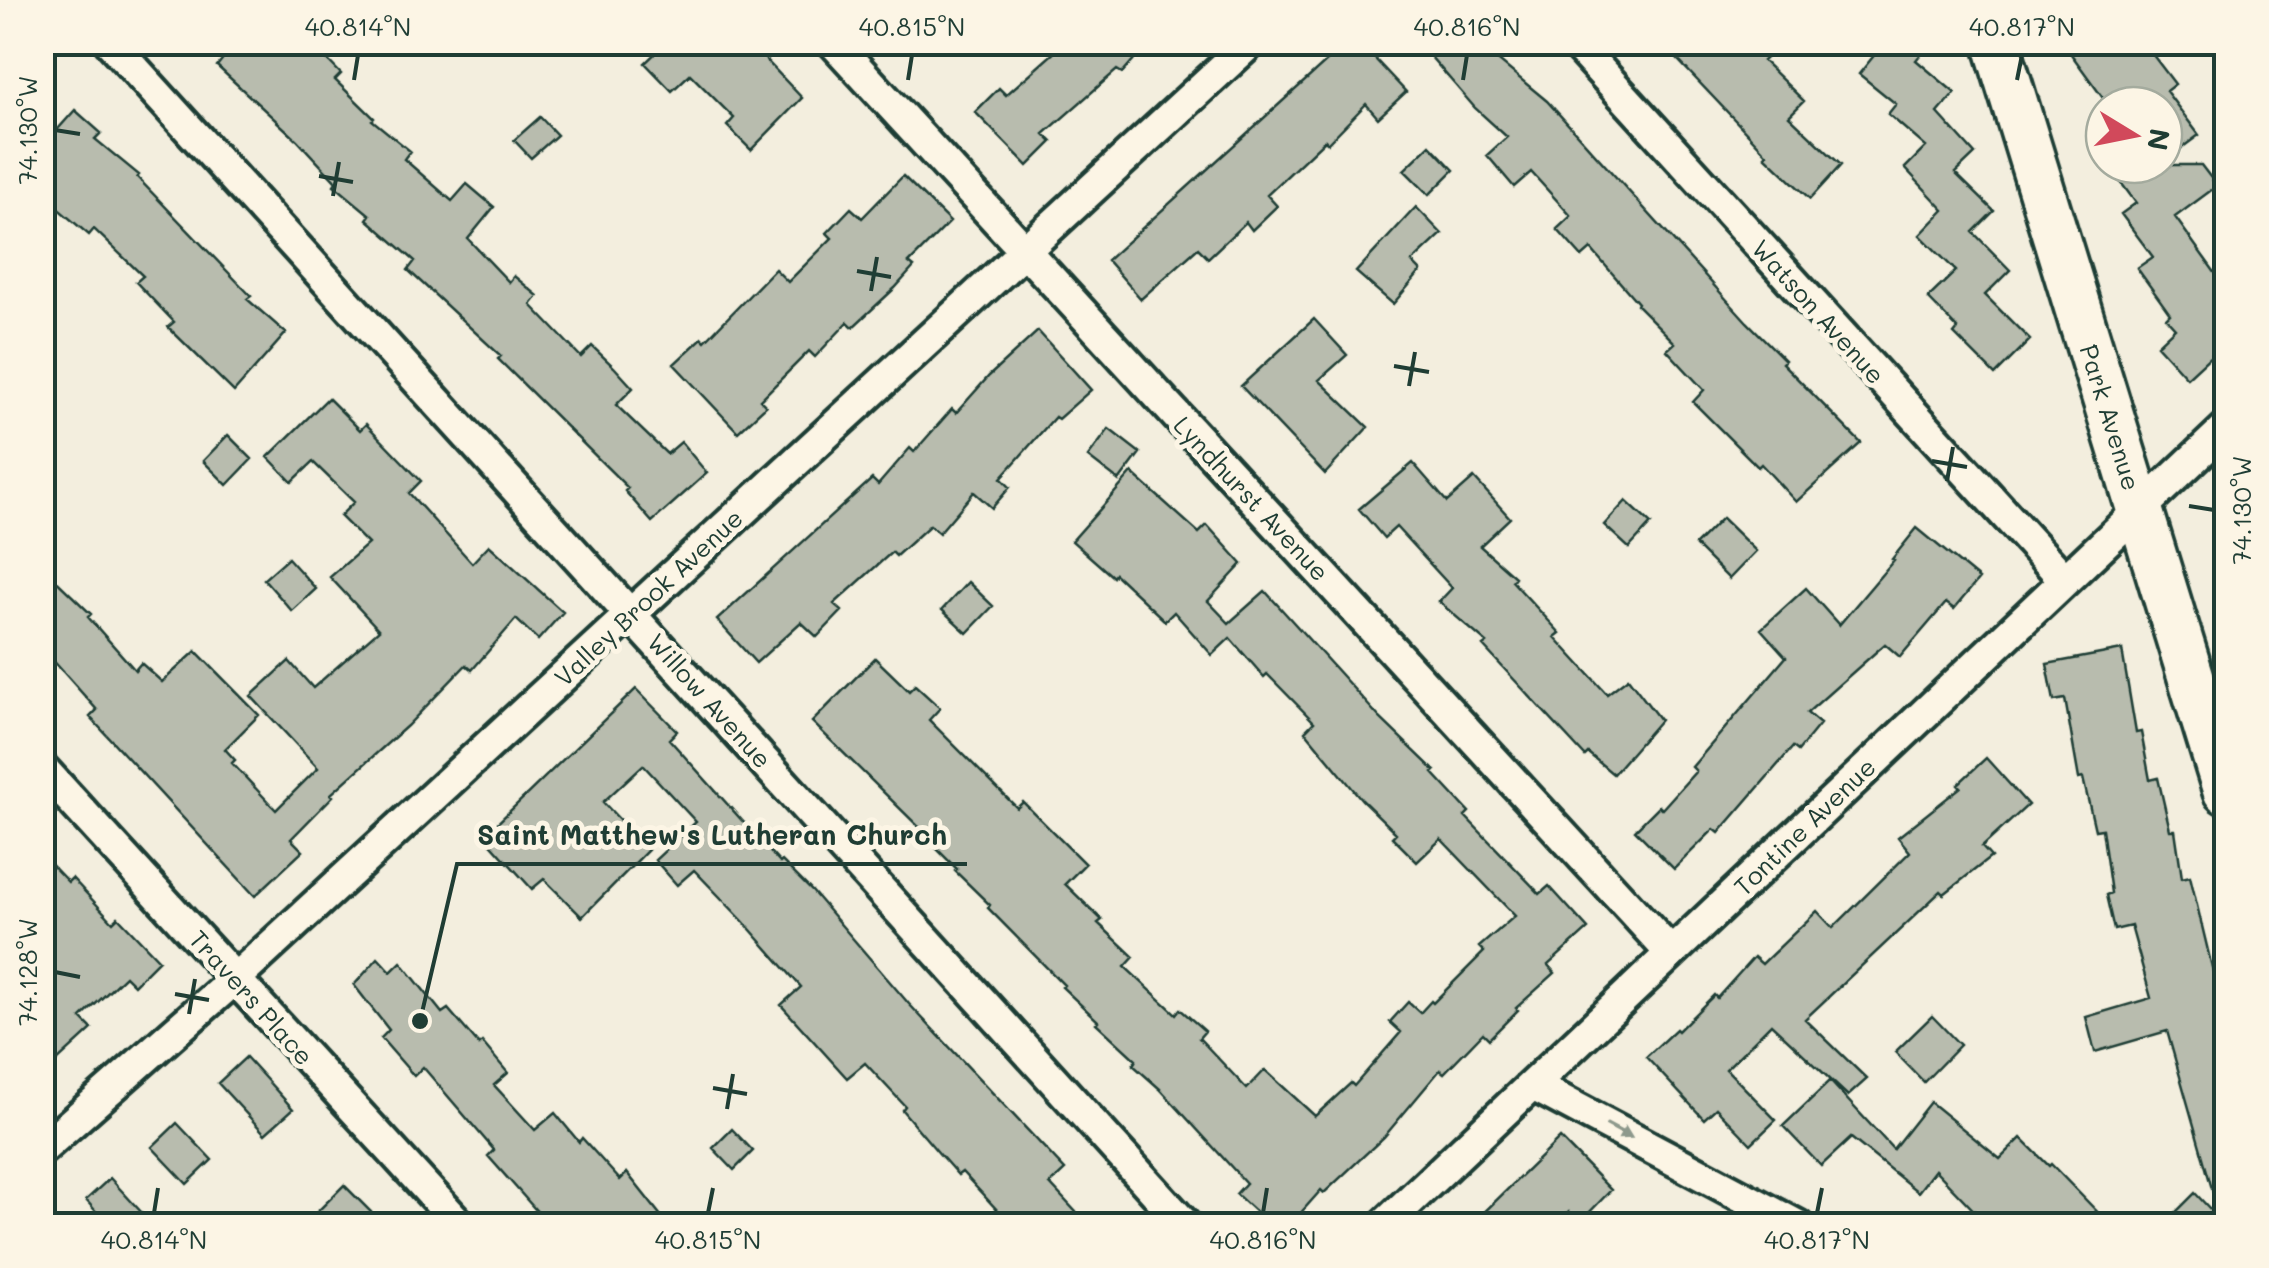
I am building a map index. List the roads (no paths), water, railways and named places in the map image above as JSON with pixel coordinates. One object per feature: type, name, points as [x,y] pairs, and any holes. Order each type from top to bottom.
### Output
[{"type":"street","name":"Willow Avenue","points":[[110,42],[1186,1226]]},
{"type":"street","name":"Lyndhurst Avenue","points":[[833,42],[1672,953]]},
{"type":"street","name":"Valley Brook Avenue","points":[[42,1148],[236,978],[1251,42]]},
{"type":"street","name":"Watson Avenue","points":[[1574,42],[2064,579]]},
{"type":"street","name":"Park Avenue","points":[[1996,42],[2226,791]]},
{"type":"street","name":"Tontine Avenue","points":[[1382,1226],[2226,428]]},
{"type":"street","name":"Travers Place","points":[[42,768],[462,1226]]},
{"type":"street","points":[[1534,1085],[1798,1226]]},
{"type":"place","name":"Saint Matthew's Lutheran Church","points":[[420,1021]]}]
